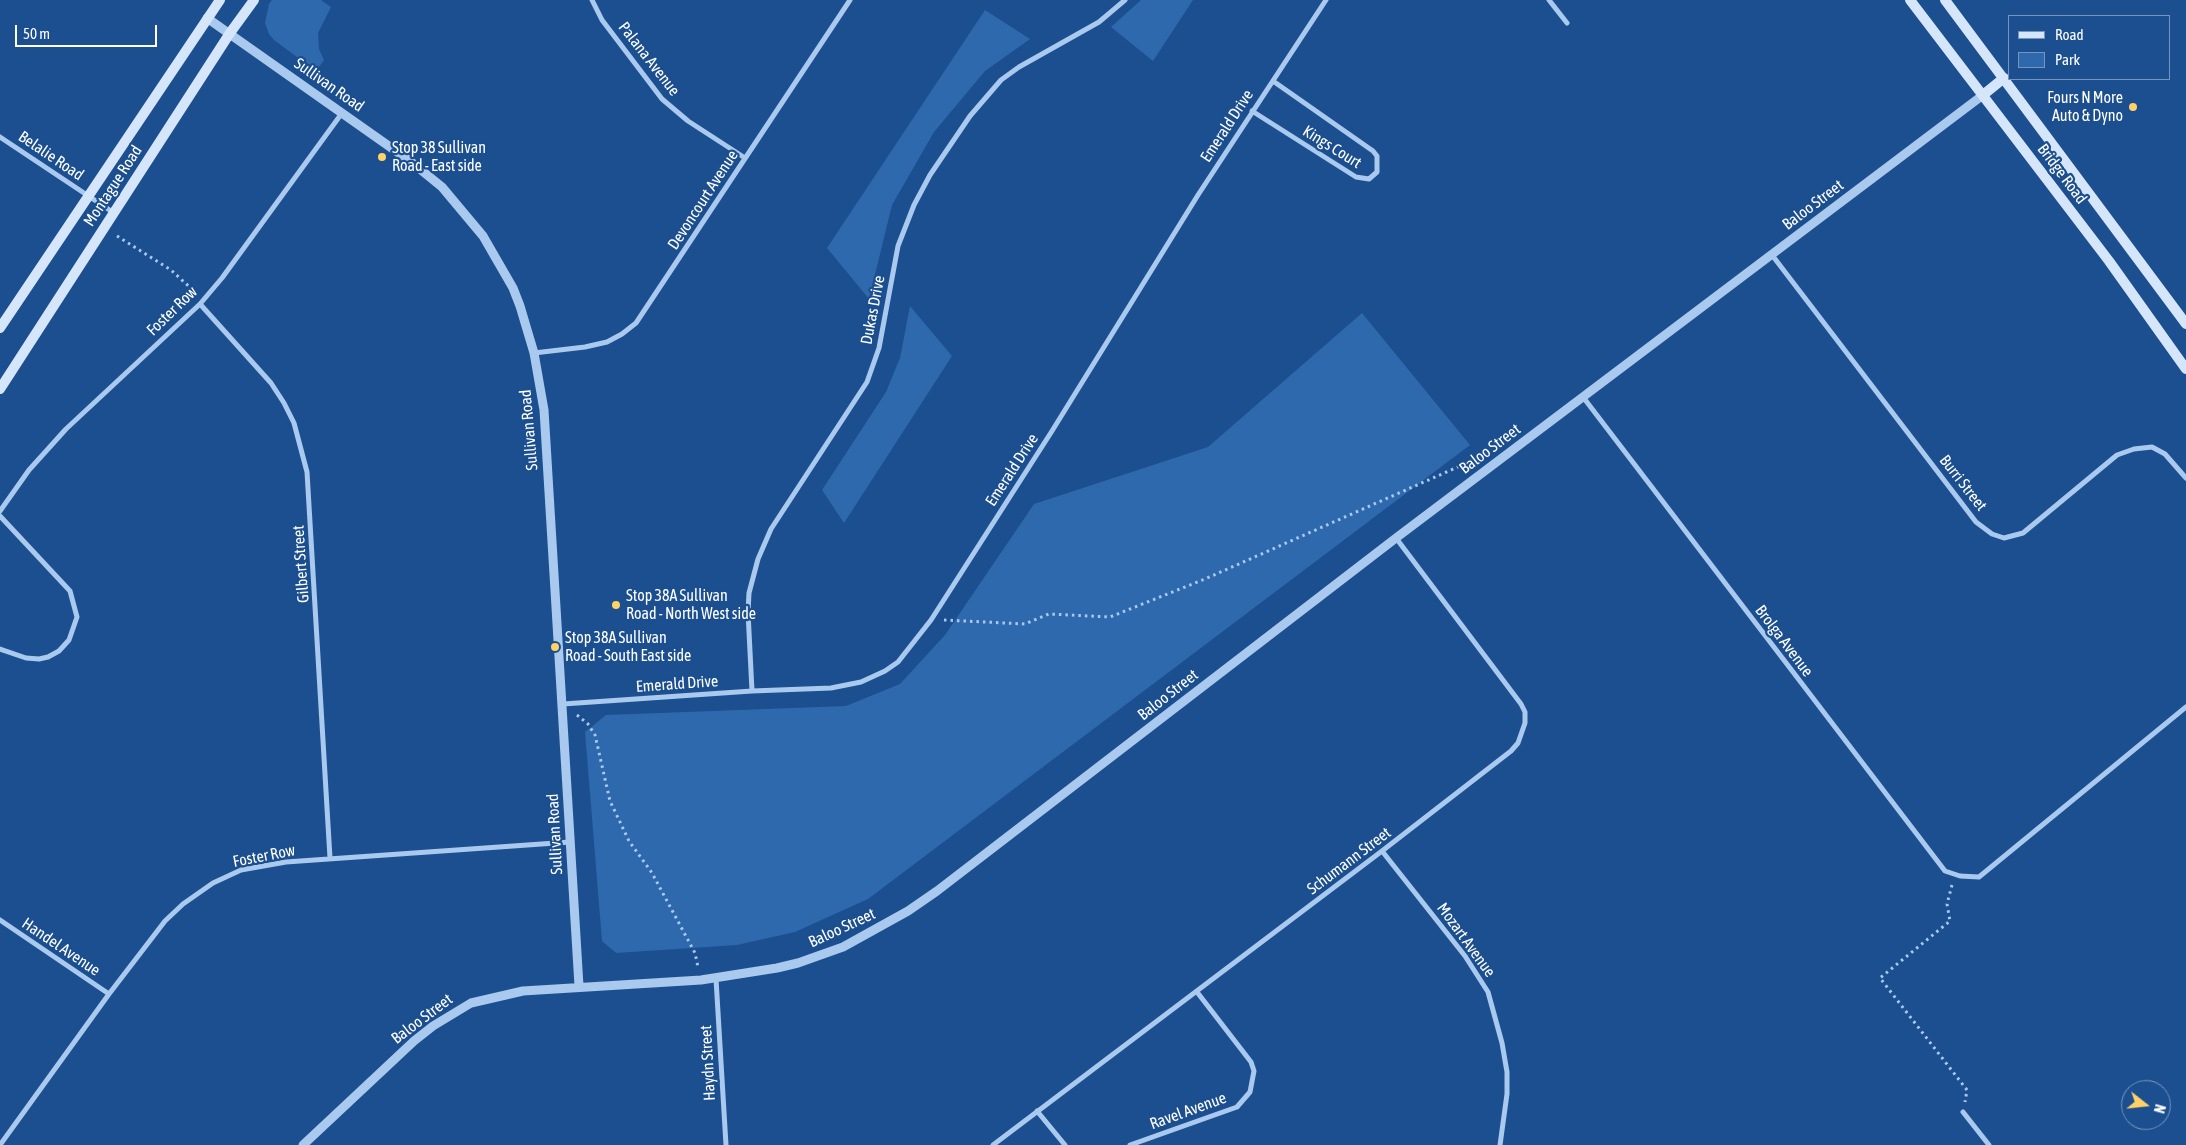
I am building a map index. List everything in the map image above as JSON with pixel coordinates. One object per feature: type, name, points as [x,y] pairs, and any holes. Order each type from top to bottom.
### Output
[{"type":"main road","name":"Montague Road","points":[[0,328],[220,0]]},
{"type":"main road","name":"Montague Road","points":[[0,390],[230,33],[254,0]]},
{"type":"main road","name":"Bridge Road","points":[[1910,0],[2109,261],[2186,369]]},
{"type":"main road","name":"Bridge Road","points":[[1945,0],[2186,324]]},
{"type":"main road","points":[[1983,95],[2004,78]]},
{"type":"street","name":"Palana Avenue","points":[[592,0],[602,20],[662,99],[688,121],[745,158]]},
{"type":"street","name":"Devoncourt Avenue","points":[[534,353],[598,344],[614,339],[631,328],[850,0]]},
{"type":"street","name":"Dukas Drive","points":[[752,691],[748,612],[749,593],[758,559],[771,530],[867,382],[879,348],[898,246],[914,205],[930,175],[970,116],[1001,80],[1019,67],[1099,22],[1125,0]]},
{"type":"street","name":"Emerald Drive","points":[[563,704],[752,691],[831,688],[861,682],[898,662],[930,620],[1052,431],[1252,110],[1326,0]]},
{"type":"street","points":[[1549,0],[1567,23]]},
{"type":"street","name":"Sullivan Road","points":[[208,18],[428,175],[451,196],[471,220],[496,257],[513,288],[528,325],[544,410],[579,986]]},
{"type":"street","name":"Kings Court","points":[[1252,110],[1356,177],[1370,179],[1377,172],[1378,161],[1373,151],[1272,81]]},
{"type":"street","name":"Baloo Street","points":[[303,1145],[414,1041],[457,1010],[471,1003],[498,995],[523,991],[579,986],[716,979],[777,968],[819,956],[862,938],[908,911],[969,867],[1396,538],[1983,95]]},
{"type":"street","name":"Foster Row","points":[[0,510],[29,470],[66,429],[200,304],[222,278],[342,113]]},
{"type":"street","name":"Belalie Road","points":[[0,137],[114,212]]},
{"type":"street","name":"Burri Street","points":[[1772,255],[1976,522],[1992,534],[2004,538],[2014,537],[2023,533],[2117,455],[2134,448],[2152,447],[2166,454],[2186,478]]},
{"type":"street","name":"Gilbert Street","points":[[200,304],[271,383],[284,403],[294,423],[307,472],[330,858]]},
{"type":"street","name":"Brolga Avenue","points":[[1583,397],[1945,871],[1956,876],[1979,877],[2186,708]]},
{"type":"street","points":[[0,516],[70,591],[77,617],[69,640],[59,651],[48,657],[39,659],[26,658],[0,649]]},
{"type":"street","name":"Schumann Street","points":[[993,1145],[1382,851],[1511,751],[1518,742],[1525,723],[1521,704],[1396,538]]},
{"type":"street","name":"Foster Row","points":[[0,1145],[109,994],[165,921],[189,900],[213,883],[229,875],[258,866],[330,858],[570,842]]},
{"type":"street","name":"Mozart Avenue","points":[[1382,851],[1465,956],[1488,992],[1502,1043],[1506,1072],[1507,1094],[1500,1145]]},
{"type":"street","name":"Handel Avenue","points":[[0,920],[109,994]]},
{"type":"street","name":"Haydn Street","points":[[716,979],[726,1145]]},
{"type":"street","name":"Ravel Avenue","points":[[1130,1145],[1236,1107],[1250,1092],[1254,1071],[1251,1062],[1197,992]]},
{"type":"street","points":[[1037,1111],[1065,1145]]},
{"type":"street","points":[[1963,1112],[1989,1145]]},
{"type":"path","points":[[117,236],[171,270],[195,292]]},
{"type":"path","points":[[930,620],[1025,624],[1049,614],[1110,616],[1205,579],[1468,462],[1482,473]]},
{"type":"path","points":[[563,704],[588,724],[595,735],[610,801],[628,841],[652,873],[694,953],[701,980]]},
{"type":"path","points":[[1953,883],[1948,895],[1947,904],[1950,921],[1880,978],[1967,1090],[1963,1112]]},
{"type":"green space","points":[[272,0],[321,0],[331,7],[318,33],[319,49],[324,60],[316,71],[274,40],[269,34],[265,23],[269,4]]},
{"type":"green space","points":[[1141,0],[1193,0],[1153,61],[1111,27]]},
{"type":"green space","points":[[985,10],[1030,39],[985,71],[934,132],[892,205],[869,299],[827,248]]},
{"type":"green space","points":[[910,306],[952,356],[844,523],[822,490],[886,392],[900,358]]},
{"type":"green space","points":[[1362,313],[1470,445],[868,899],[795,932],[737,945],[616,953],[602,941],[585,732],[606,715],[846,706],[900,684],[945,635],[1034,504],[1208,447]]},
{"type":"place","name":"Fours N More Auto & Dyno","points":[[2133,107]]},
{"type":"place","name":"Stop 38 Sullivan Road - East side","points":[[382,157]]},
{"type":"place","name":"Stop 38A Sullivan Road - North West side","points":[[616,605]]},
{"type":"place","name":"Stop 38A Sullivan Road - South East side","points":[[555,647]]}]
